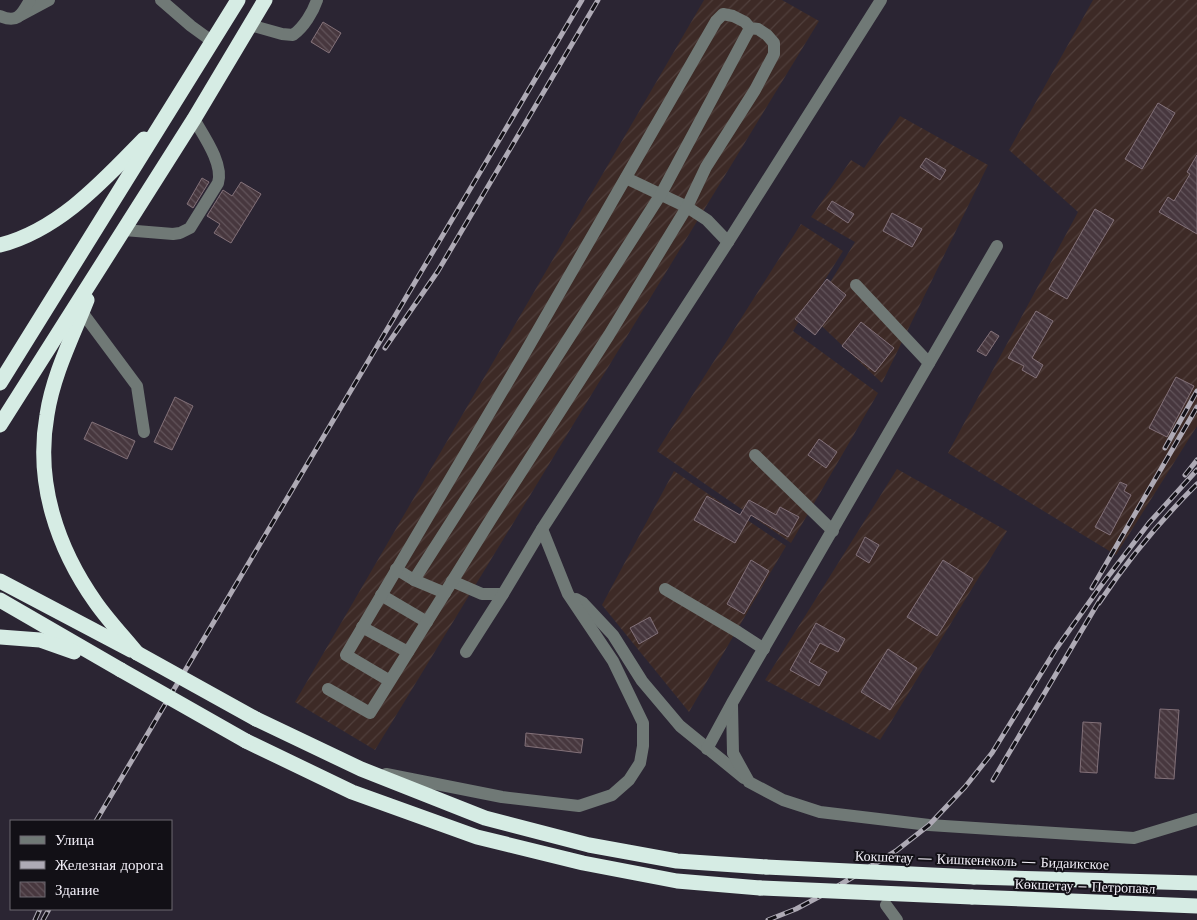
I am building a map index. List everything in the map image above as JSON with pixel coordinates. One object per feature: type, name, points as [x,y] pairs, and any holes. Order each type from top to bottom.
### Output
[{"type":"highway","points":[[0,383],[238,0]]},
{"type":"highway","points":[[0,425],[194,119],[265,0]]},
{"type":"highway","points":[[0,245],[34,231],[78,204],[164,118]]},
{"type":"highway","points":[[103,263],[58,370],[46,416],[43,466],[52,516],[66,554],[96,602],[137,653]]},
{"type":"highway","name":"Кокшетау — Кишкенеколь — Бидаикское","points":[[0,581],[137,653],[256,719],[362,769],[485,818],[588,845],[677,861],[766,867],[974,877],[1197,883]]},
{"type":"highway","points":[[0,600],[121,670]]},
{"type":"highway","points":[[0,637],[40,640],[121,670]]},
{"type":"highway","name":"Көкшетау – Петропавл","points":[[121,670],[246,741],[352,792],[478,837],[583,863],[667,879],[760,888],[1197,906]]},
{"type":"street","points":[[21,15],[30,0]]},
{"type":"street","points":[[0,16],[11,19],[49,0]]},
{"type":"street","points":[[161,0],[213,42]]},
{"type":"street","points":[[250,25],[282,34],[293,35],[301,28],[315,7],[317,0]]},
{"type":"street","points":[[466,652],[542,529],[728,242],[881,0]]},
{"type":"street","points":[[328,689],[370,713],[609,335],[687,206],[706,167],[755,90],[774,54],[774,43],[758,29],[750,28],[745,22],[733,16],[723,14],[716,22],[526,352],[346,655],[390,681]]},
{"type":"street","points":[[414,580],[661,194],[750,28]]},
{"type":"street","points":[[124,230],[173,234],[190,228],[220,177],[216,162],[194,119]]},
{"type":"street","points":[[626,178],[687,206],[706,220],[728,242]]},
{"type":"street","points":[[707,749],[996,246]]},
{"type":"street","points":[[856,285],[929,363]]},
{"type":"street","points":[[82,312],[137,386],[144,432]]},
{"type":"street","points":[[755,456],[833,531]]},
{"type":"street","points":[[362,769],[502,797],[579,806],[612,795],[629,780],[640,763],[644,746],[644,723],[613,662],[568,594],[542,529]]},
{"type":"street","points":[[396,569],[414,580],[445,593]]},
{"type":"street","points":[[452,581],[482,594],[503,594]]},
{"type":"street","points":[[665,589],[764,649]]},
{"type":"street","points":[[568,594],[583,603],[614,635],[642,681],[680,726],[749,782],[783,800],[820,812],[929,825],[1134,838],[1197,819]]},
{"type":"street","points":[[381,595],[427,622]]},
{"type":"street","points":[[362,627],[408,652]]},
{"type":"street","points":[[732,703],[733,753],[749,782]]},
{"type":"street","points":[[886,905],[897,920]]},
{"type":"shaded area","points":[[704,0],[782,0],[819,21],[375,750],[295,702]]},
{"type":"shaded area","points":[[1093,0],[1197,0],[1197,426],[1116,555],[948,453],[1078,212],[1009,150]]},
{"type":"shaded area","points":[[900,116],[988,165],[882,383],[810,315],[855,242],[811,217],[851,160],[864,168]]},
{"type":"shaded area","points":[[801,224],[843,251],[793,331],[878,393],[791,543],[657,451]]},
{"type":"shaded area","points":[[897,469],[1007,531],[880,740],[765,680]]},
{"type":"shaded area","points":[[674,471],[786,546],[689,712],[602,605]]},
{"type":"building","points":[[323,22],[341,33],[329,53],[311,42]]},
{"type":"building","points":[[1158,103],[1175,113],[1142,169],[1125,159]]},
{"type":"building","points":[[1197,155],[1197,234],[1159,212],[1168,197],[1174,201],[1190,174],[1187,172]]},
{"type":"building","points":[[926,158],[946,170],[940,180],[920,167]]},
{"type":"building","points":[[202,178],[209,182],[193,208],[187,204]]},
{"type":"building","points":[[241,182],[261,194],[231,243],[214,233],[220,224],[207,216],[223,190],[232,196]]},
{"type":"building","points":[[832,201],[854,214],[848,223],[827,209]]},
{"type":"building","points":[[1095,209],[1114,220],[1067,299],[1049,289]]},
{"type":"building","points":[[892,213],[922,229],[912,247],[883,231]]},
{"type":"building","points":[[827,279],[846,295],[815,335],[795,319]]},
{"type":"building","points":[[1036,311],[1053,321],[1032,358],[1043,365],[1036,378],[1022,370],[1024,366],[1008,358]]},
{"type":"building","points":[[861,322],[894,348],[875,372],[842,346]]},
{"type":"building","points":[[991,331],[999,336],[986,356],[977,351]]},
{"type":"building","points":[[1176,377],[1194,386],[1167,437],[1149,428]]},
{"type":"building","points":[[175,397],[193,406],[172,450],[154,442]]},
{"type":"building","points":[[92,422],[135,441],[127,459],[84,439]]},
{"type":"building","points":[[819,439],[837,452],[826,468],[808,455]]},
{"type":"building","points":[[1120,482],[1127,485],[1124,491],[1131,495],[1110,535],[1095,527]]},
{"type":"building","points":[[707,496],[740,515],[749,500],[776,515],[780,507],[799,517],[788,537],[751,515],[735,543],[694,520]]},
{"type":"building","points":[[865,537],[879,545],[869,563],[856,555]]},
{"type":"building","points":[[751,560],[769,571],[744,614],[727,604]]},
{"type":"building","points":[[943,560],[973,579],[937,636],[907,617]]},
{"type":"building","points":[[650,617],[658,633],[639,644],[630,628]]},
{"type":"building","points":[[816,623],[845,639],[838,652],[820,643],[809,662],[827,672],[819,686],[790,670]]},
{"type":"building","points":[[888,649],[917,668],[890,710],[861,692]]},
{"type":"building","points":[[1160,709],[1179,710],[1174,779],[1155,778]]},
{"type":"building","points":[[1083,722],[1101,723],[1097,773],[1080,772]]},
{"type":"building","points":[[526,733],[583,739],[581,753],[525,746]]},
{"type":"railway","points":[[97,820],[582,0]]},
{"type":"railway","points":[[385,348],[438,271],[598,0]]},
{"type":"railway","points":[[1165,448],[1197,391]]},
{"type":"railway","points":[[1092,588],[1197,407]]},
{"type":"railway","points":[[1185,475],[1197,460]]},
{"type":"railway","points":[[768,920],[796,909],[828,892],[896,851],[929,825],[965,787],[992,753],[1056,649],[1100,587],[1149,523],[1197,470]]},
{"type":"railway","points":[[1099,603],[1145,541],[1197,484]]},
{"type":"railway","points":[[993,780],[1101,598]]},
{"type":"railway","points":[[35,920],[40,910]]},
{"type":"railway","points":[[43,920],[48,910]]}]
